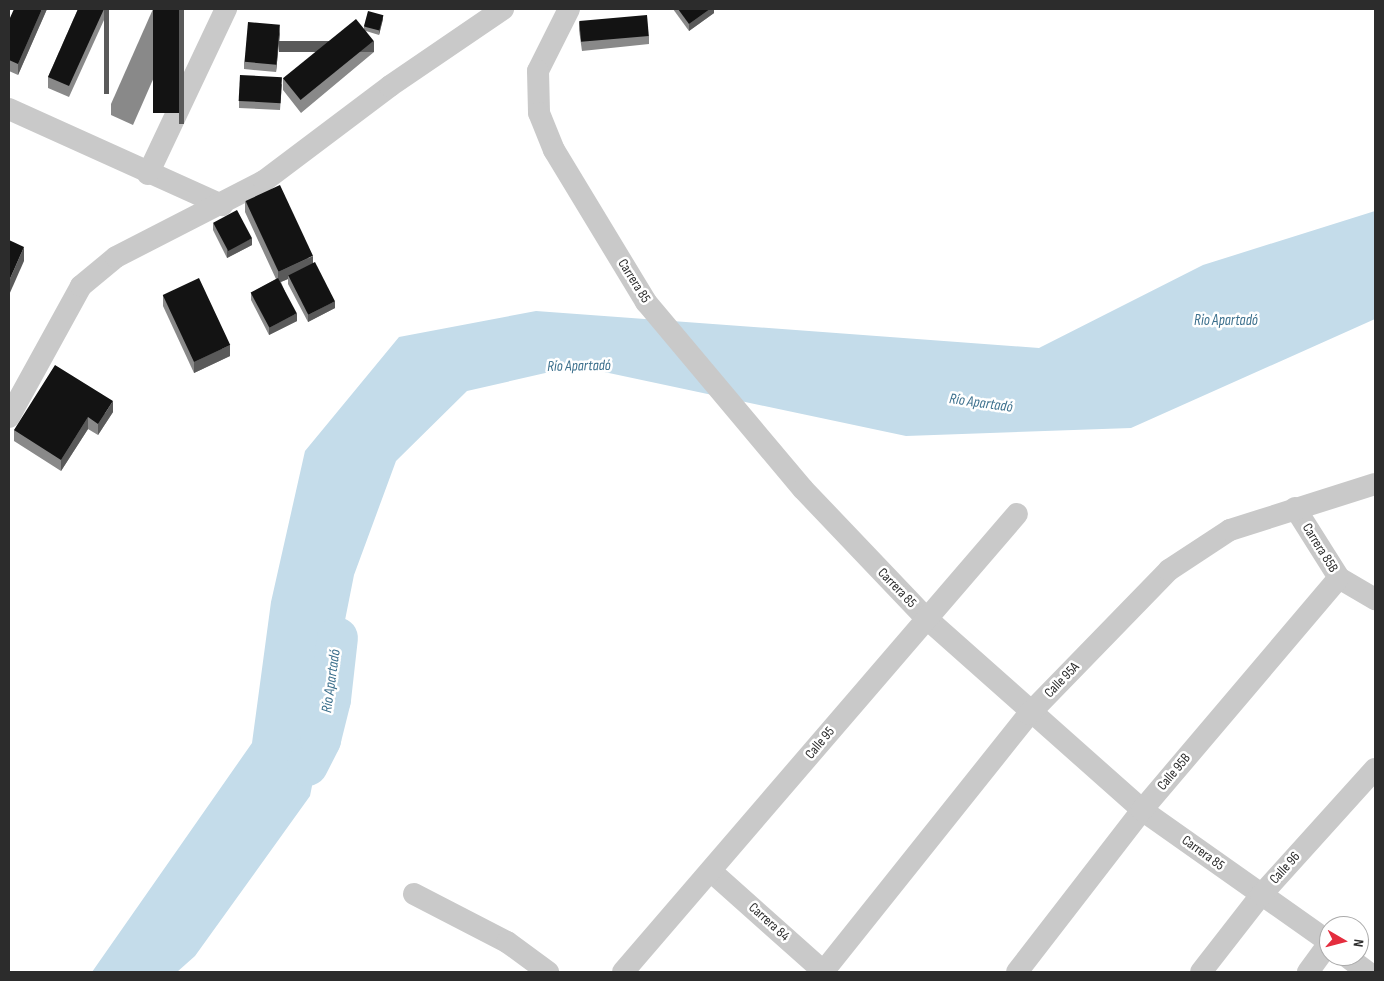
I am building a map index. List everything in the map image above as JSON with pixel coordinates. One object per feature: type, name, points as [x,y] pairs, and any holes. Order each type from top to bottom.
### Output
[{"type":"street","points":[[148,174],[226,9]]},
{"type":"street","points":[[9,417],[81,286],[116,257],[222,205],[264,181],[503,9]]},
{"type":"street","name":"Carrera 85","points":[[570,9],[538,71],[539,113],[554,150],[646,302],[803,489],[925,617],[1029,714],[1142,810],[1319,935]]},
{"type":"street","points":[[9,109],[148,174],[222,205]]},
{"type":"street","name":"Calle 95A","points":[[824,972],[1029,714],[1169,570],[1230,530],[1375,484]]},
{"type":"street","name":"Carrera 85B","points":[[1295,508],[1339,578],[1375,599]]},
{"type":"street","name":"Calle 95","points":[[623,972],[713,873],[925,617],[1017,514]]},
{"type":"street","name":"Calle 95B","points":[[1018,972],[1142,810],[1339,578]]},
{"type":"street","name":"Calle 96","points":[[1201,972],[1261,894],[1375,769]]},
{"type":"street","name":"Carrera 84","points":[[713,873],[824,972]]},
{"type":"street","points":[[414,894],[508,942],[548,972]]},
{"type":"street","points":[[1308,972],[1319,956]]},
{"type":"water","name":"Rio Apartadó","points":[[1375,211],[1375,319],[1131,428],[906,436],[576,366],[467,391],[396,461],[354,575],[310,796],[195,956],[177,972],[92,972],[252,743],[271,602],[305,451],[399,337],[536,311],[1039,348],[1203,265]]},
{"type":"building","points":[[14,9],[42,9],[18,64],[9,60],[9,20]]},
{"type":"building","points":[[78,9],[104,9],[69,86],[48,77]]},
{"type":"building","points":[[153,9],[179,9],[179,113],[153,113]]},
{"type":"building","points":[[678,9],[710,9],[689,24]]},
{"type":"building","points":[[368,11],[383,15],[379,31],[364,26]]},
{"type":"building","points":[[647,15],[649,36],[581,42],[579,21]]},
{"type":"building","points":[[356,19],[374,41],[301,100],[283,78]]},
{"type":"building","points":[[248,22],[280,25],[276,65],[245,62]]},
{"type":"building","points":[[240,75],[282,77],[281,103],[239,101]]},
{"type":"building","points":[[280,185],[313,256],[279,272],[246,201]]},
{"type":"building","points":[[237,210],[252,238],[228,251],[213,223]]},
{"type":"building","points":[[9,240],[24,247],[9,281]]},
{"type":"building","points":[[315,262],[335,301],[308,315],[288,276]]},
{"type":"building","points":[[199,278],[230,345],[194,362],[163,295]]},
{"type":"building","points":[[278,278],[297,313],[269,328],[251,293]]},
{"type":"building","points":[[55,365],[113,401],[98,424],[88,417],[61,460],[14,430]]},
{"type":"waterway","name":"Río Apartadó","points":[[307,765],[320,739],[330,699],[337,637]]}]
